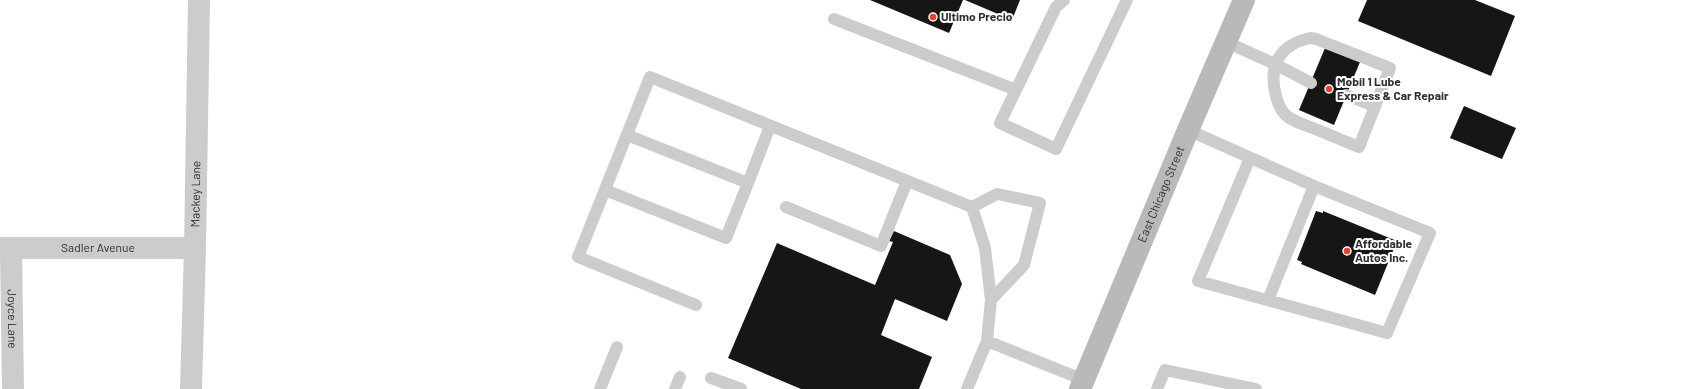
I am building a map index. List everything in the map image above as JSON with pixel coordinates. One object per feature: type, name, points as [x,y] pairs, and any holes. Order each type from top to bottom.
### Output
[{"type":"main road","name":"East Chicago Street","points":[[1082,385],[1244,0]]},
{"type":"street","name":"Mackey Lane","points":[[191,389],[199,0]]},
{"type":"street","name":"Sadler Avenue","points":[[5,249],[195,248]]},
{"type":"street","name":"Joyce Lane","points":[[5,249],[13,389]]},
{"type":"lane","points":[[1064,0],[1056,7],[1000,123],[1056,149],[1127,0]]},
{"type":"lane","points":[[834,19],[1016,90]]},
{"type":"lane","points":[[1316,38],[1390,68],[1359,147],[1294,120],[1282,112],[1277,100],[1273,78],[1275,64],[1291,46],[1304,40],[1316,38]]},
{"type":"lane","points":[[1226,42],[1275,64],[1311,83]]},
{"type":"lane","points":[[696,305],[578,258],[650,77],[972,207],[997,194],[1040,203],[1024,265],[991,300]]},
{"type":"lane","points":[[1346,95],[1374,106]]},
{"type":"lane","points":[[606,190],[726,238],[770,126]]},
{"type":"lane","points":[[1188,130],[1314,186],[1430,232],[1387,333],[1198,281],[1250,158]]},
{"type":"lane","points":[[627,135],[748,183]]},
{"type":"lane","points":[[786,207],[881,246],[907,181]]},
{"type":"lane","points":[[1268,300],[1314,186]]},
{"type":"lane","points":[[967,389],[987,341],[991,300],[985,248],[972,207]]},
{"type":"lane","points":[[987,341],[1082,385]]},
{"type":"lane","points":[[600,389],[617,347]]},
{"type":"lane","points":[[1157,389],[1165,370],[1256,389]]},
{"type":"lane","points":[[675,389],[680,377]]},
{"type":"lane","points":[[711,378],[741,389]]},
{"type":"building","name":"Ultimo Precio","points":[[870,0],[963,0],[949,33]]},
{"type":"building","name":"Ultimo Precio","points":[[965,0],[1020,0],[1012,20]]},
{"type":"building","points":[[1367,0],[1475,0],[1515,16],[1491,76],[1358,21]]},
{"type":"building","name":"Mobil 1 Lube Express & Car Repair","points":[[1325,48],[1360,62],[1334,125],[1299,110]]},
{"type":"building","points":[[1464,106],[1516,128],[1502,159],[1450,138]]},
{"type":"building","name":"Affordable Autos Inc.","points":[[1316,211],[1323,213],[1323,211],[1397,241],[1375,295],[1301,264],[1302,262],[1297,260]]},
{"type":"building","points":[[894,231],[950,255],[962,284],[947,321],[895,299],[881,335],[932,357],[919,389],[801,389],[728,358],[777,243],[875,285],[893,242],[889,241]]},
{"type":"place","name":"Ultimo Precio","points":[[933,17]]},
{"type":"place","name":"Mobil 1 Lube Express & Car Repair","points":[[1329,89]]},
{"type":"place","name":"Affordable Autos Inc.","points":[[1347,251]]}]
